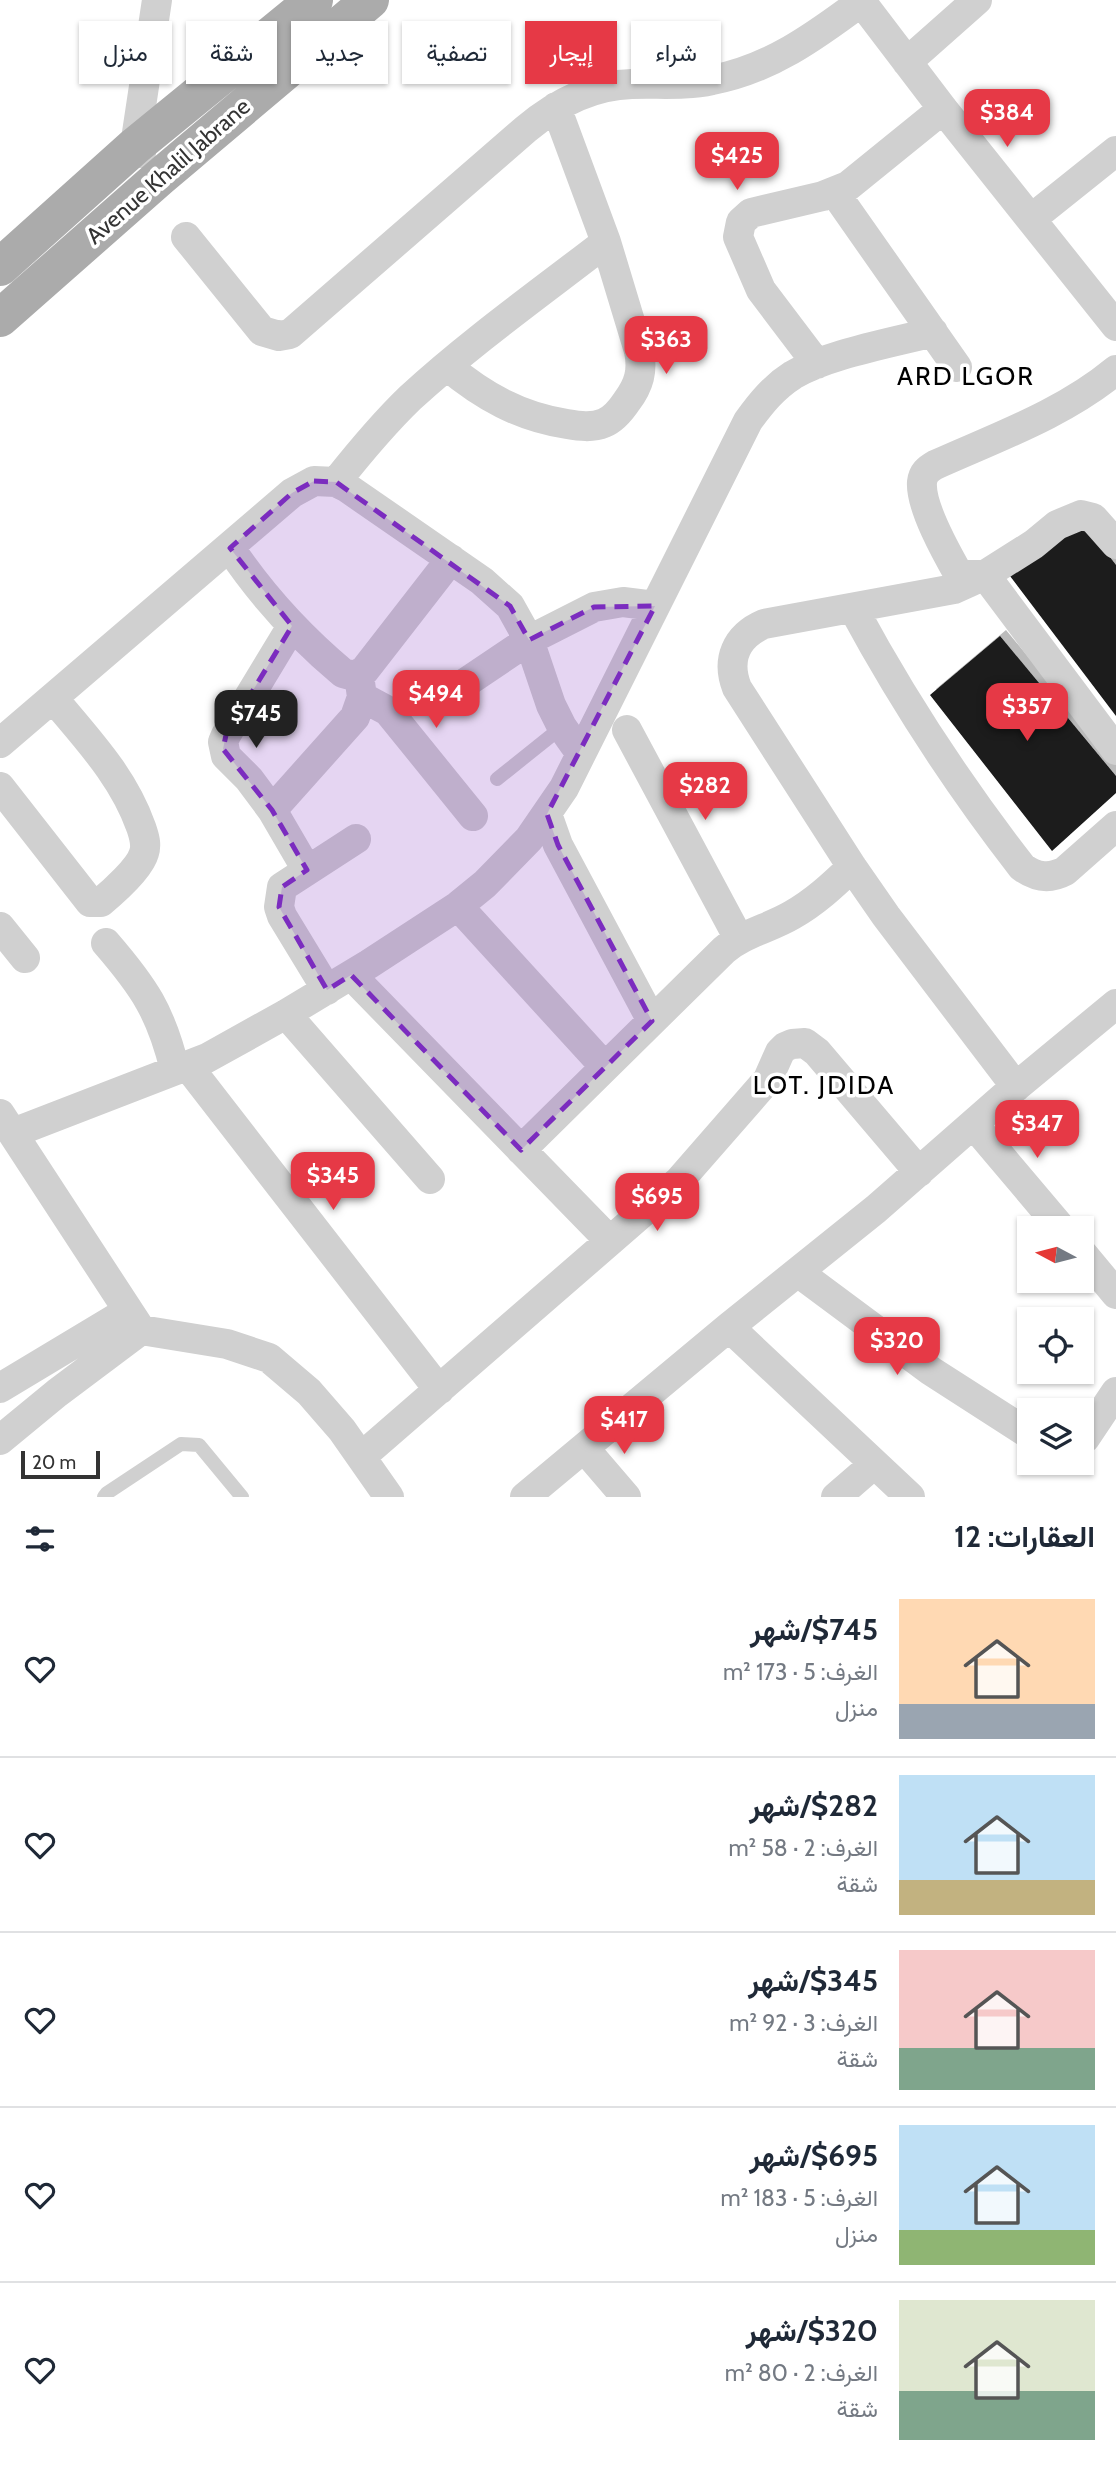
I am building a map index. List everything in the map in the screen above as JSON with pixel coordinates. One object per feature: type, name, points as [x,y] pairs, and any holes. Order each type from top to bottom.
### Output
[{"type":"main road","name":"Avenue Khalil Jabrane","points":[[0,267],[135,146],[314,0]]},
{"type":"main road","name":"Avenue Khalil Jabrane","points":[[0,318],[160,177],[370,0]]},
{"type":"street","points":[[157,0],[135,146],[160,177]]},
{"type":"street","points":[[907,62],[977,0]]},
{"type":"street","points":[[186,237],[262,331],[279,337],[290,334],[526,129],[556,107],[592,91],[611,86],[685,84],[737,74],[763,65],[799,47],[860,1],[943,109],[1114,319]]},
{"type":"street","points":[[447,366],[468,384],[519,412],[578,426],[591,427],[612,418],[636,389],[641,360],[606,242],[556,107]]},
{"type":"street","points":[[817,364],[761,290],[738,237],[741,222],[751,214],[835,193],[848,186],[943,109]]},
{"type":"street","points":[[1031,219],[1116,151]]},
{"type":"street","points":[[835,193],[957,367]]},
{"type":"street","points":[[336,482],[374,435],[447,366],[606,242]]},
{"type":"street","points":[[134,1320],[6,1124],[206,1058],[339,983],[458,906],[508,863],[547,814],[581,754],[748,421],[761,403],[777,387],[817,364],[933,332]]},
{"type":"street","points":[[985,575],[959,575],[940,540],[926,504],[922,483],[924,475],[935,465],[1047,415],[1077,398],[1116,370]]},
{"type":"street","points":[[0,743],[292,493],[314,481],[336,482],[346,487],[482,581],[510,606],[529,640],[551,705],[562,727],[581,754]]},
{"type":"street","points":[[1016,1087],[852,867],[737,688],[731,669],[736,647],[752,629],[764,624],[954,589],[985,575],[1034,544],[1057,525],[1081,515],[1093,518],[1116,544]]},
{"type":"street","points":[[230,548],[250,577],[292,626],[344,673],[354,676],[388,711],[473,816]]},
{"type":"street","points":[[272,810],[349,726],[359,708],[360,685],[451,559]]},
{"type":"street","points":[[985,575],[1116,750]]},
{"type":"street","points":[[437,702],[529,640],[594,607],[623,602],[655,606]]},
{"type":"street","points":[[853,608],[926,733],[1023,867],[1039,877],[1057,875],[1116,826]]},
{"type":"street","points":[[292,626],[223,742],[226,756],[249,779],[272,810],[307,870]]},
{"type":"street","points":[[0,787],[90,902],[101,902],[141,862],[146,845],[145,837],[126,791],[114,771],[53,698]]},
{"type":"street","points":[[627,730],[739,939]]},
{"type":"street","points":[[547,814],[558,845],[652,1021]]},
{"type":"street","points":[[356,839],[282,887],[279,907],[282,916],[339,983],[521,1150],[610,1241]]},
{"type":"street","points":[[521,1150],[724,950],[739,939],[793,915],[834,885],[852,867]]},
{"type":"street","points":[[458,906],[605,1067]]},
{"type":"street","points":[[0,927],[25,958]]},
{"type":"street","points":[[106,943],[137,979],[151,1001],[181,1068],[439,1390]]},
{"type":"street","points":[[525,1497],[729,1327],[799,1273],[1116,1004]]},
{"type":"street","points":[[286,1014],[430,1179]]},
{"type":"street","points":[[361,1457],[679,1181],[768,1079],[780,1052],[792,1044],[805,1044],[817,1052],[919,1172]]},
{"type":"street","points":[[974,1125],[1051,1216]]},
{"type":"street","points":[[1094,1267],[1116,1294]]},
{"type":"street","points":[[799,1273],[931,1371],[1017,1426]]},
{"type":"street","points":[[0,1440],[57,1393],[134,1320]]},
{"type":"street","points":[[0,1388],[134,1320],[227,1344],[269,1358],[309,1392],[342,1430],[389,1497]]},
{"type":"street","points":[[729,1327],[909,1497]]},
{"type":"street","points":[[1094,1426],[1116,1392]]},
{"type":"street","points":[[584,1448],[626,1497]]},
{"type":"street","points":[[836,1497],[873,1465]]},
{"type":"lane","points":[[497,779],[562,727]]},
{"type":"lane","points":[[104,1497],[181,1444],[200,1445],[242,1497]]},
{"type":"highlighted area","points":[[314,481],[336,482],[510,606],[529,640],[594,607],[655,606],[547,814],[558,845],[652,1021],[521,1150],[351,975],[327,990],[279,907],[282,887],[307,870],[272,810],[223,749],[226,735],[292,626],[230,548],[292,493]]},
{"type":"building","points":[[1082,521],[1116,565],[1116,716],[1010,576]]},
{"type":"building","points":[[1000,636],[1116,776],[1116,793],[1052,851],[930,695]]},
{"type":"district","name":"ARD LGOR","points":[[966,376]]},
{"type":"district","name":"LOT. JDIDA","points":[[824,1085]]}]
